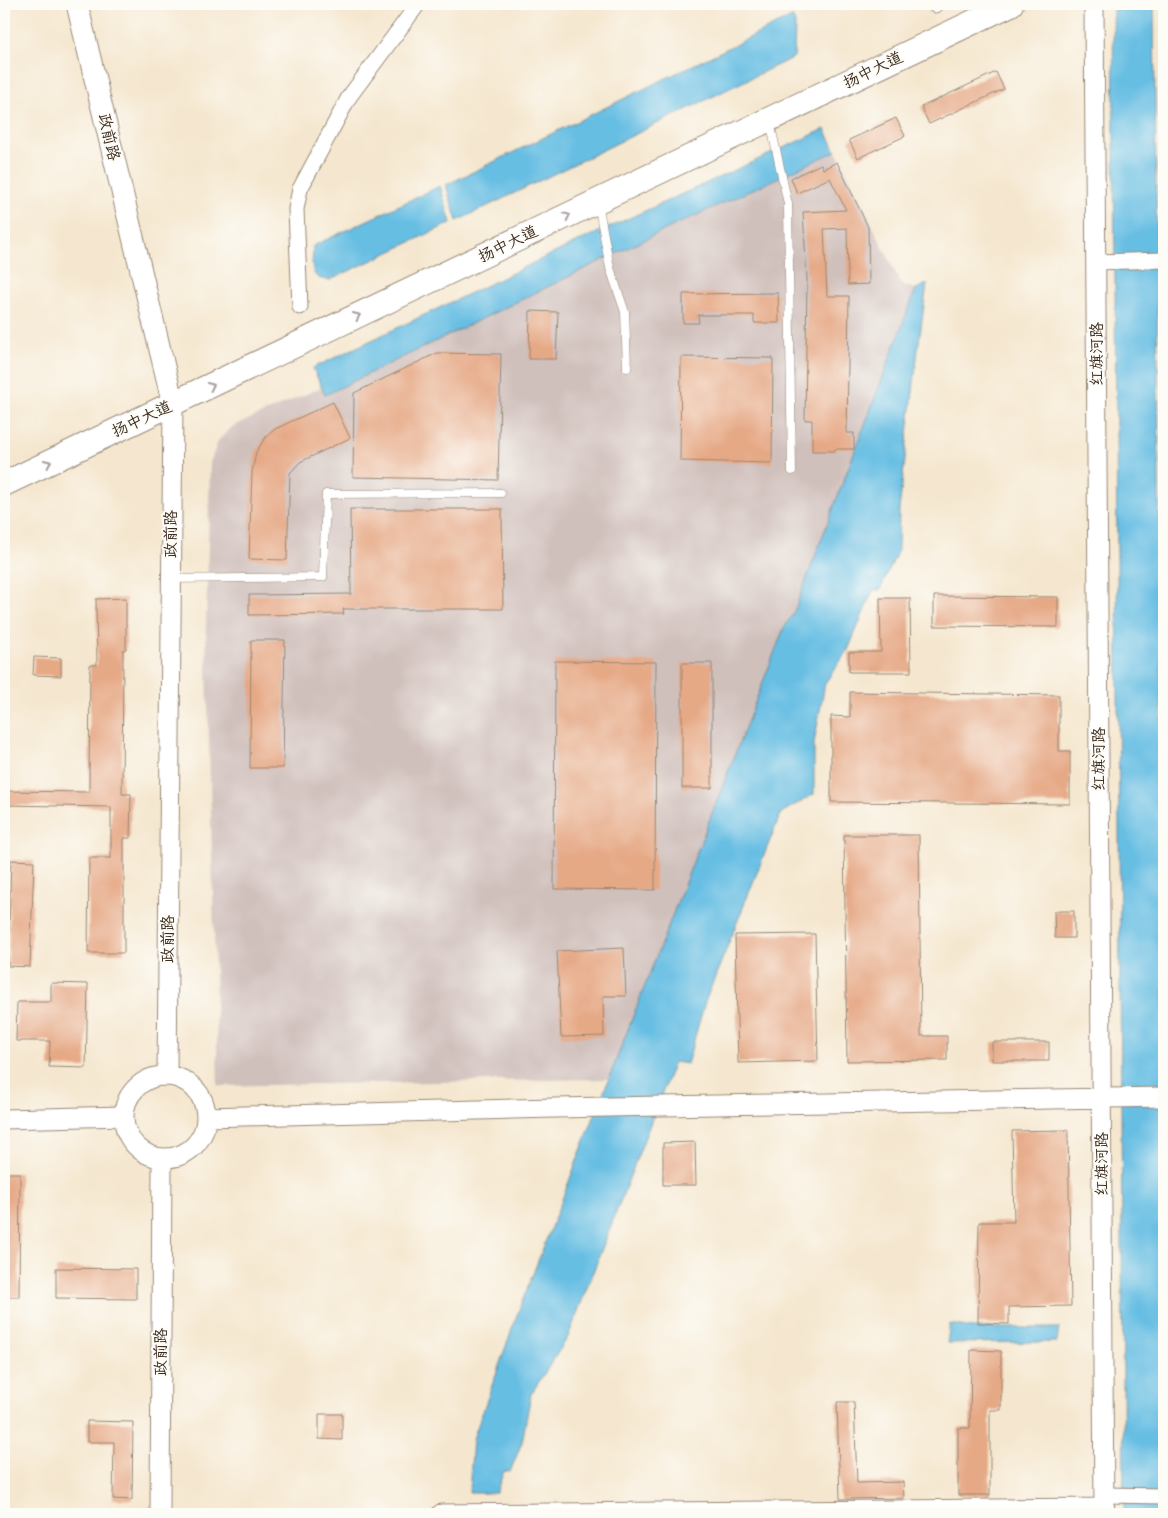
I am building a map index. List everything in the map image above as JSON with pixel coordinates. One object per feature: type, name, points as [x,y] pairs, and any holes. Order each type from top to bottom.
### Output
[{"type":"main road","name":"政前路","points":[[77,4],[171,396]]},
{"type":"main road","name":"扬中大道","points":[[4,484],[171,396],[973,4]]},
{"type":"main road","name":"扬中大道","points":[[4,466],[171,396],[598,201],[1011,4]]},
{"type":"street","points":[[300,307],[296,210],[300,190],[349,97],[418,4]]},
{"type":"street","name":"红旗河路","points":[[1094,4],[1106,1098],[1107,1503]]},
{"type":"street","points":[[1096,262],[1164,260]]},
{"type":"street","name":"政前路","points":[[167,1076],[171,396]]},
{"type":"street","points":[[167,1076],[182,1079],[195,1089],[204,1102],[207,1117],[203,1134],[194,1148],[179,1157],[162,1159],[147,1155],[135,1145],[127,1132],[124,1116],[128,1100],[137,1087],[151,1078],[167,1076]]},
{"type":"street","points":[[207,1117],[565,1107],[1164,1097]]},
{"type":"street","points":[[4,1119],[124,1116]]},
{"type":"street","name":"政前路","points":[[160,1514],[162,1159]]},
{"type":"street","points":[[441,1514],[1000,1511],[1107,1503],[1164,1496]]},
{"type":"lane","points":[[769,119],[788,204],[792,470]]},
{"type":"lane","points":[[598,201],[610,268],[625,312],[626,368]]},
{"type":"lane","points":[[171,579],[323,577],[326,494],[501,493]]},
{"type":"shaded area","points":[[836,151],[901,284],[916,289],[794,612],[784,628],[609,1079],[218,1086],[206,629],[210,463],[218,441],[232,427],[322,387],[325,394],[673,226]]},
{"type":"water","points":[[1113,4],[1154,4],[1164,941],[1164,1514],[1124,1514]]},
{"type":"water","points":[[792,17],[795,23],[794,57],[457,221],[446,185]]},
{"type":"water","points":[[825,129],[836,151],[673,226],[325,395],[313,368],[590,236]]},
{"type":"water","points":[[440,186],[451,223],[330,280],[318,277],[315,274],[312,264],[313,246]]},
{"type":"water","points":[[927,284],[899,510],[898,550],[880,590],[873,590],[848,650],[825,683],[814,743],[814,794],[781,813],[705,1002],[687,1064],[674,1062],[568,1337],[531,1394],[522,1442],[510,1472],[504,1471],[496,1493],[469,1493],[473,1439],[517,1315],[784,628],[794,612],[916,289]]},
{"type":"water","points":[[950,1324],[972,1328],[1059,1328],[1057,1342],[947,1343]]},
{"type":"building","points":[[996,72],[1004,89],[929,124],[921,107]]},
{"type":"building","points":[[896,118],[905,136],[858,158],[849,140]]},
{"type":"building","points":[[837,162],[868,227],[869,284],[848,285],[847,228],[824,229],[827,296],[849,296],[847,433],[854,433],[854,449],[812,451],[812,420],[805,420],[807,279],[803,212],[846,210],[830,178],[797,193],[791,178],[821,164],[823,169]]},
{"type":"building","points":[[778,293],[779,323],[754,323],[754,315],[698,315],[699,323],[683,323],[683,294]]},
{"type":"building","points":[[530,311],[558,312],[556,359],[529,359]]},
{"type":"building","points":[[437,353],[501,354],[498,480],[353,477],[354,393]]},
{"type":"building","points":[[681,357],[773,358],[772,463],[680,461]]},
{"type":"building","points":[[333,402],[350,438],[300,462],[290,473],[287,560],[249,559],[252,472],[256,452],[265,438],[275,429]]},
{"type":"building","points":[[350,509],[502,509],[503,609],[343,609],[344,614],[249,615],[249,595],[351,594]]},
{"type":"building","points":[[934,596],[1058,597],[1058,627],[934,626]]},
{"type":"building","points":[[126,598],[126,649],[123,650],[122,794],[131,794],[130,838],[124,838],[124,953],[88,953],[89,858],[111,858],[111,807],[4,805],[4,791],[89,792],[90,665],[97,665],[96,599]]},
{"type":"building","points":[[880,598],[910,598],[911,672],[849,672],[849,652],[881,652]]},
{"type":"building","points":[[251,640],[285,640],[283,768],[250,768]]},
{"type":"building","points":[[34,657],[61,658],[61,676],[33,675]]},
{"type":"building","points":[[555,661],[656,662],[655,890],[554,889]]},
{"type":"building","points":[[682,663],[712,663],[712,788],[682,788]]},
{"type":"building","points":[[850,692],[1059,695],[1059,751],[1070,751],[1070,804],[831,802],[831,716],[850,717]]},
{"type":"building","points":[[844,835],[919,835],[921,1036],[947,1036],[947,1060],[847,1061]]},
{"type":"building","points":[[11,860],[34,861],[30,967],[8,966]]},
{"type":"building","points":[[1054,911],[1074,911],[1074,938],[1055,938]]},
{"type":"building","points":[[815,934],[818,1061],[738,1063],[735,935]]},
{"type":"building","points":[[624,948],[626,996],[603,996],[604,1036],[561,1037],[557,951]]},
{"type":"building","points":[[51,983],[88,984],[86,1068],[49,1067],[50,1041],[16,1041],[17,1002],[51,1002]]},
{"type":"building","points":[[992,1042],[1049,1042],[1049,1061],[992,1061]]},
{"type":"building","points":[[1068,1130],[1071,1306],[1009,1307],[1009,1324],[978,1323],[979,1222],[1014,1222],[1012,1131]]},
{"type":"building","points":[[695,1142],[696,1185],[663,1185],[663,1143]]},
{"type":"building","points":[[4,1173],[20,1173],[19,1297],[4,1297]]},
{"type":"building","points":[[56,1268],[136,1269],[136,1299],[56,1298]]},
{"type":"building","points":[[971,1350],[1001,1351],[1001,1410],[990,1410],[990,1495],[958,1495],[958,1428],[970,1428]]},
{"type":"building","points":[[837,1402],[854,1402],[857,1483],[903,1482],[904,1498],[840,1499]]},
{"type":"building","points":[[319,1414],[342,1414],[342,1440],[319,1439]]},
{"type":"building","points":[[87,1421],[133,1422],[132,1500],[113,1499],[114,1442],[87,1442]]}]
